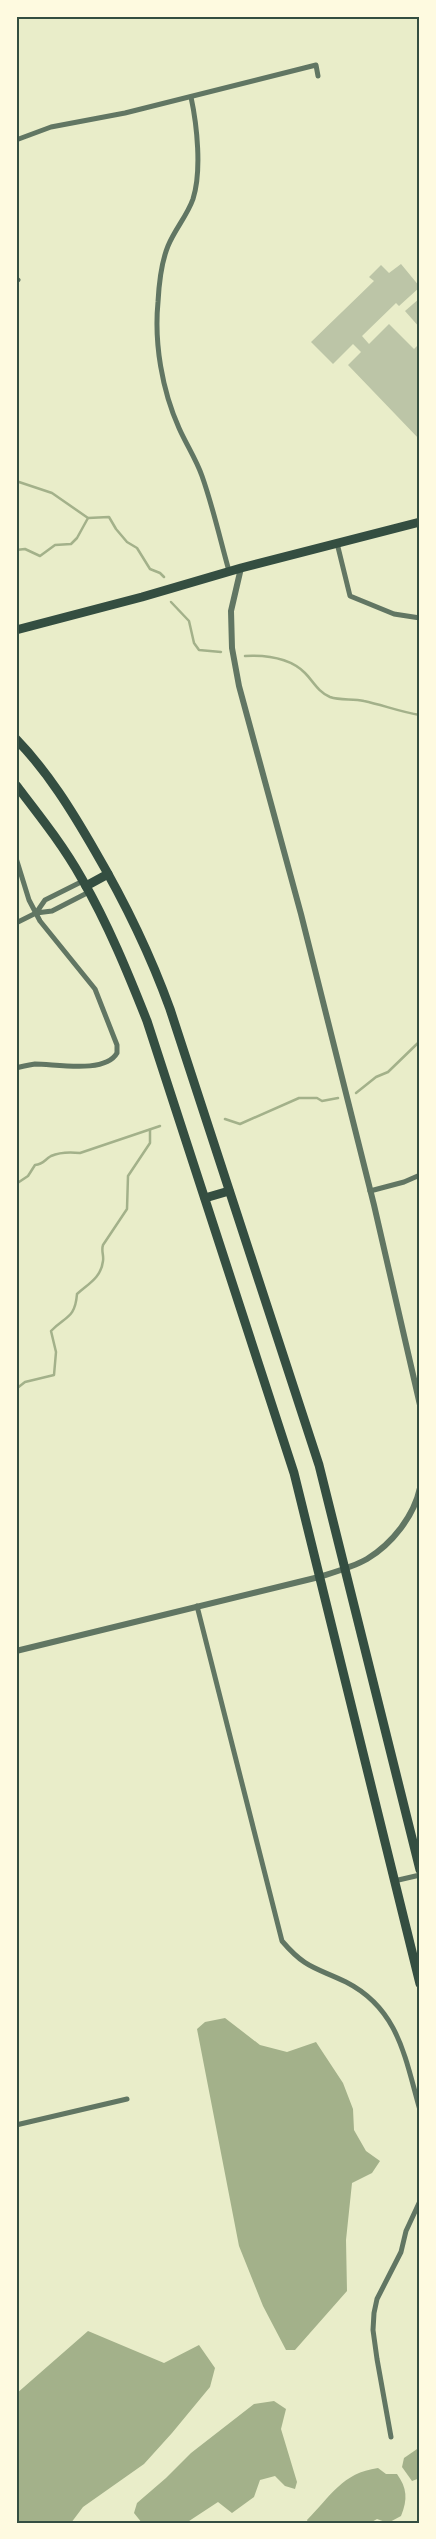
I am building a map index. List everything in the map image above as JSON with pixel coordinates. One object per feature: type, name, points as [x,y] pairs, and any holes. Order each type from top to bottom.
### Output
[{"type":"main road","points":[[16,630],[142,597],[229,571],[420,522]]},
{"type":"main road","points":[[16,739],[68,804],[130,911],[151,956],[319,1464],[420,1870]]},
{"type":"main road","points":[[16,785],[51,830],[86,886],[125,966],[147,1021],[294,1473],[420,1984]]},
{"type":"main road","points":[[86,886],[108,874]]},
{"type":"main road","points":[[205,1198],[229,1191]]},
{"type":"street","points":[[16,140],[51,127],[125,113],[316,66],[318,76]]},
{"type":"street","points":[[191,97],[196,127],[194,197],[169,245],[162,268],[157,303],[158,332],[166,393],[179,428],[201,474],[229,571]]},
{"type":"street","points":[[337,543],[350,596],[394,614],[420,618]]},
{"type":"street","points":[[241,568],[231,611],[232,648],[238,686],[301,914],[370,1191],[420,1405]]},
{"type":"street","points":[[16,858],[24,886],[36,913],[52,938],[79,967],[95,990],[117,1045],[115,1056],[105,1062],[86,1066],[34,1064],[16,1068]]},
{"type":"street","points":[[36,913],[45,900],[86,886]]},
{"type":"street","points":[[16,923],[36,913],[52,911],[86,886]]},
{"type":"street","points":[[370,1191],[404,1182],[420,1175]]},
{"type":"street","points":[[16,1651],[320,1577],[346,1568],[367,1559],[383,1547],[398,1531],[414,1506],[420,1488]]},
{"type":"street","points":[[197,1606],[282,1942],[297,1958],[314,1970],[346,1982],[374,2001],[384,2012],[394,2026],[402,2046],[420,2110]]},
{"type":"street","points":[[394,1881],[420,1875]]},
{"type":"street","points":[[16,2125],[127,2099]]},
{"type":"street","points":[[391,2437],[377,2359],[374,2313],[377,2300],[401,2252],[406,2231],[420,2201]]},
{"type":"shaded area","points":[[225,2018],[260,2045],[287,2052],[316,2042],[343,2083],[353,2109],[354,2130],[366,2151],[380,2161],[372,2173],[352,2183],[346,2240],[347,2291],[295,2350],[286,2350],[263,2306],[239,2246],[197,2029],[205,2022]]},
{"type":"shaded area","points":[[88,2331],[164,2363],[199,2345],[215,2368],[210,2387],[144,2464],[83,2507],[71,2523],[16,2523],[16,2394]]},
{"type":"shaded area","points":[[274,2401],[286,2409],[281,2429],[297,2482],[295,2489],[285,2486],[275,2476],[260,2480],[254,2497],[232,2513],[218,2502],[186,2523],[142,2523],[134,2513],[137,2503],[191,2453],[254,2404]]},
{"type":"shaded area","points":[[420,2447],[420,2478],[412,2481],[402,2467],[404,2458]]},
{"type":"shaded area","points":[[378,2468],[386,2474],[397,2474],[403,2484],[405,2504],[401,2516],[388,2523],[377,2519],[370,2523],[308,2523],[307,2520],[346,2480],[355,2475]]},
{"type":"building","points":[[401,264],[420,287],[399,306],[396,303],[362,336],[369,344],[389,324],[414,349],[417,346],[420,350],[420,440],[348,365],[361,352],[353,344],[333,364],[311,342],[374,281],[369,277],[381,265],[389,273]]},
{"type":"building","points":[[420,298],[420,328],[405,311]]},
{"type":"waterway","points":[[16,481],[52,493],[88,518],[109,517],[127,542],[137,548],[150,569],[164,577]]},
{"type":"waterway","points":[[16,550],[25,549],[40,556],[55,545],[71,544],[77,538],[88,518]]},
{"type":"waterway","points":[[171,602],[189,621],[194,643],[199,650],[221,652]]},
{"type":"waterway","points":[[245,656],[277,658],[292,663],[305,673],[322,692],[330,697],[360,700],[420,715]]},
{"type":"waterway","points":[[356,1093],[376,1077],[388,1072],[420,1041]]},
{"type":"waterway","points":[[225,1119],[240,1124],[299,1098],[317,1098],[322,1101],[338,1098]]},
{"type":"waterway","points":[[16,1184],[28,1176],[35,1165],[42,1163],[51,1156],[80,1153],[160,1126]]},
{"type":"waterway","points":[[16,1389],[25,1382],[54,1375],[56,1352],[51,1331],[72,1313],[77,1294],[100,1272],[103,1261],[103,1245],[127,1209],[128,1176],[150,1143],[150,1130]]}]
